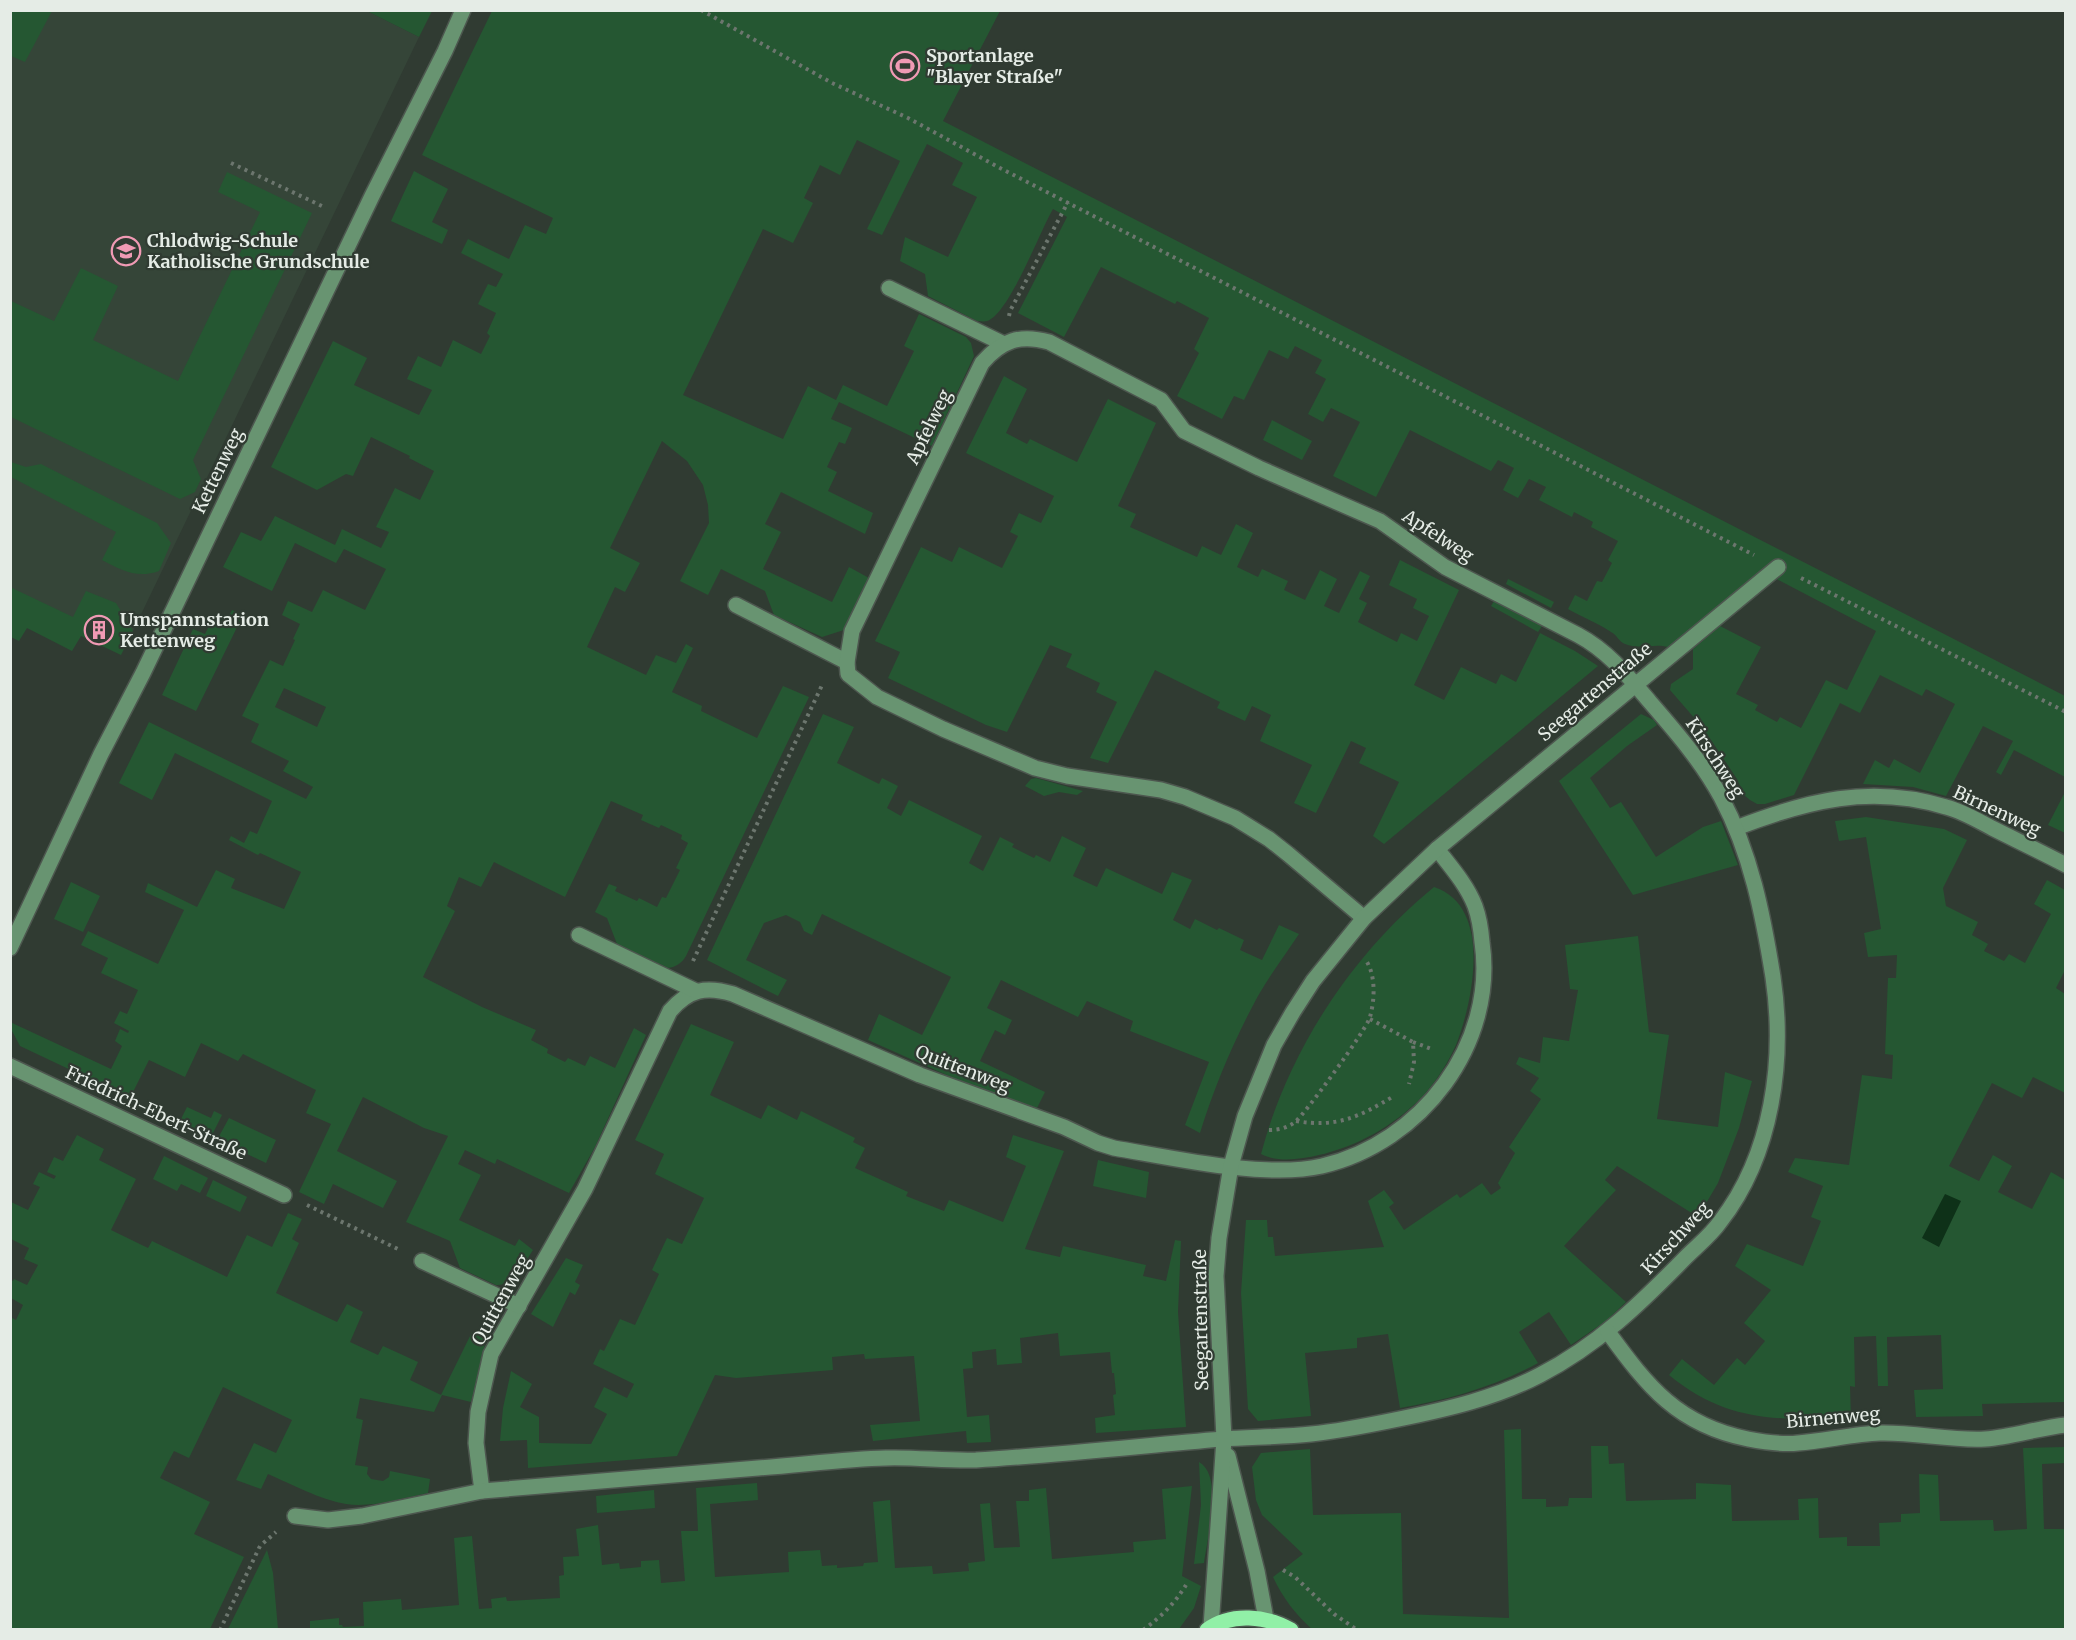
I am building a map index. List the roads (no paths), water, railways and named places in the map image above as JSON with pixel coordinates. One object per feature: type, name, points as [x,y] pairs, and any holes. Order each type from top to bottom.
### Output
[{"type":"main road","points":[[1209,1628],[1238,1618],[1266,1619],[1291,1629]]},
{"type":"street","name":"Kettenweg","points":[[10,948],[101,754],[143,673],[463,10]]},
{"type":"street","points":[[889,288],[1004,344]]},
{"type":"street","name":"Apfelweg","points":[[848,668],[852,631],[982,363],[992,351],[1004,344],[1015,339],[1027,338],[1049,342],[1161,400],[1184,431],[1259,468],[1380,521],[1445,567],[1599,646],[1635,684]]},
{"type":"street","name":"Seegartenstraße","points":[[1209,1628],[1224,1439],[1216,1276],[1220,1228],[1231,1166],[1245,1116],[1279,1037],[1313,981],[1364,918],[1437,849],[1778,567]]},
{"type":"street","points":[[736,605],[848,668],[877,697],[943,729],[1035,768],[1067,776],[1161,790],[1227,814],[1269,839],[1364,918]]},
{"type":"street","name":"Kirschweg","points":[[1224,1439],[1315,1434],[1379,1424],[1472,1402],[1511,1389],[1537,1377],[1608,1332],[1649,1296],[1720,1224],[1747,1178],[1768,1117],[1774,1087],[1777,1044],[1777,1010],[1763,917],[1748,860],[1736,828],[1720,796],[1691,750],[1635,684]]},
{"type":"street","name":"Birnenweg","points":[[1736,828],[1776,813],[1829,799],[1874,796],[1899,798],[1947,807],[2066,865]]},
{"type":"street","points":[[1231,1166],[1289,1170],[1321,1166],[1346,1159],[1388,1138],[1410,1122],[1441,1090],[1472,1034],[1479,1012],[1485,970],[1475,906],[1461,880],[1437,849]]},
{"type":"street","points":[[579,935],[696,991]]},
{"type":"street","name":"Quittenweg","points":[[482,1491],[476,1443],[478,1412],[491,1354],[585,1189],[670,1011],[679,1001],[696,991],[722,990],[733,994],[920,1075],[1064,1127],[1098,1143],[1114,1148],[1231,1166]]},
{"type":"street","name":"Friedrich-Ebert-Straße","points":[[10,1066],[284,1195]]},
{"type":"street","points":[[422,1261],[519,1306]]},
{"type":"street","name":"Birnenweg","points":[[1608,1332],[1644,1379],[1672,1407],[1704,1426],[1734,1436],[1796,1444],[1877,1433],[1984,1439],[2066,1425]]},
{"type":"street","points":[[295,1516],[328,1520],[363,1516],[482,1491],[886,1458],[974,1460],[1224,1439]]},
{"type":"street","name":"Seegartenstraße","points":[[1224,1439],[1257,1571],[1266,1619]]},
{"type":"place","name":"Sportanlage \"Blayer Straße\"","points":[[905,66]]},
{"type":"place","name":"Chlodwig-Schule Katholische Grundschule","points":[[126,251]]},
{"type":"place","name":"Umspannstation Kettenweg","points":[[99,630]]}]
